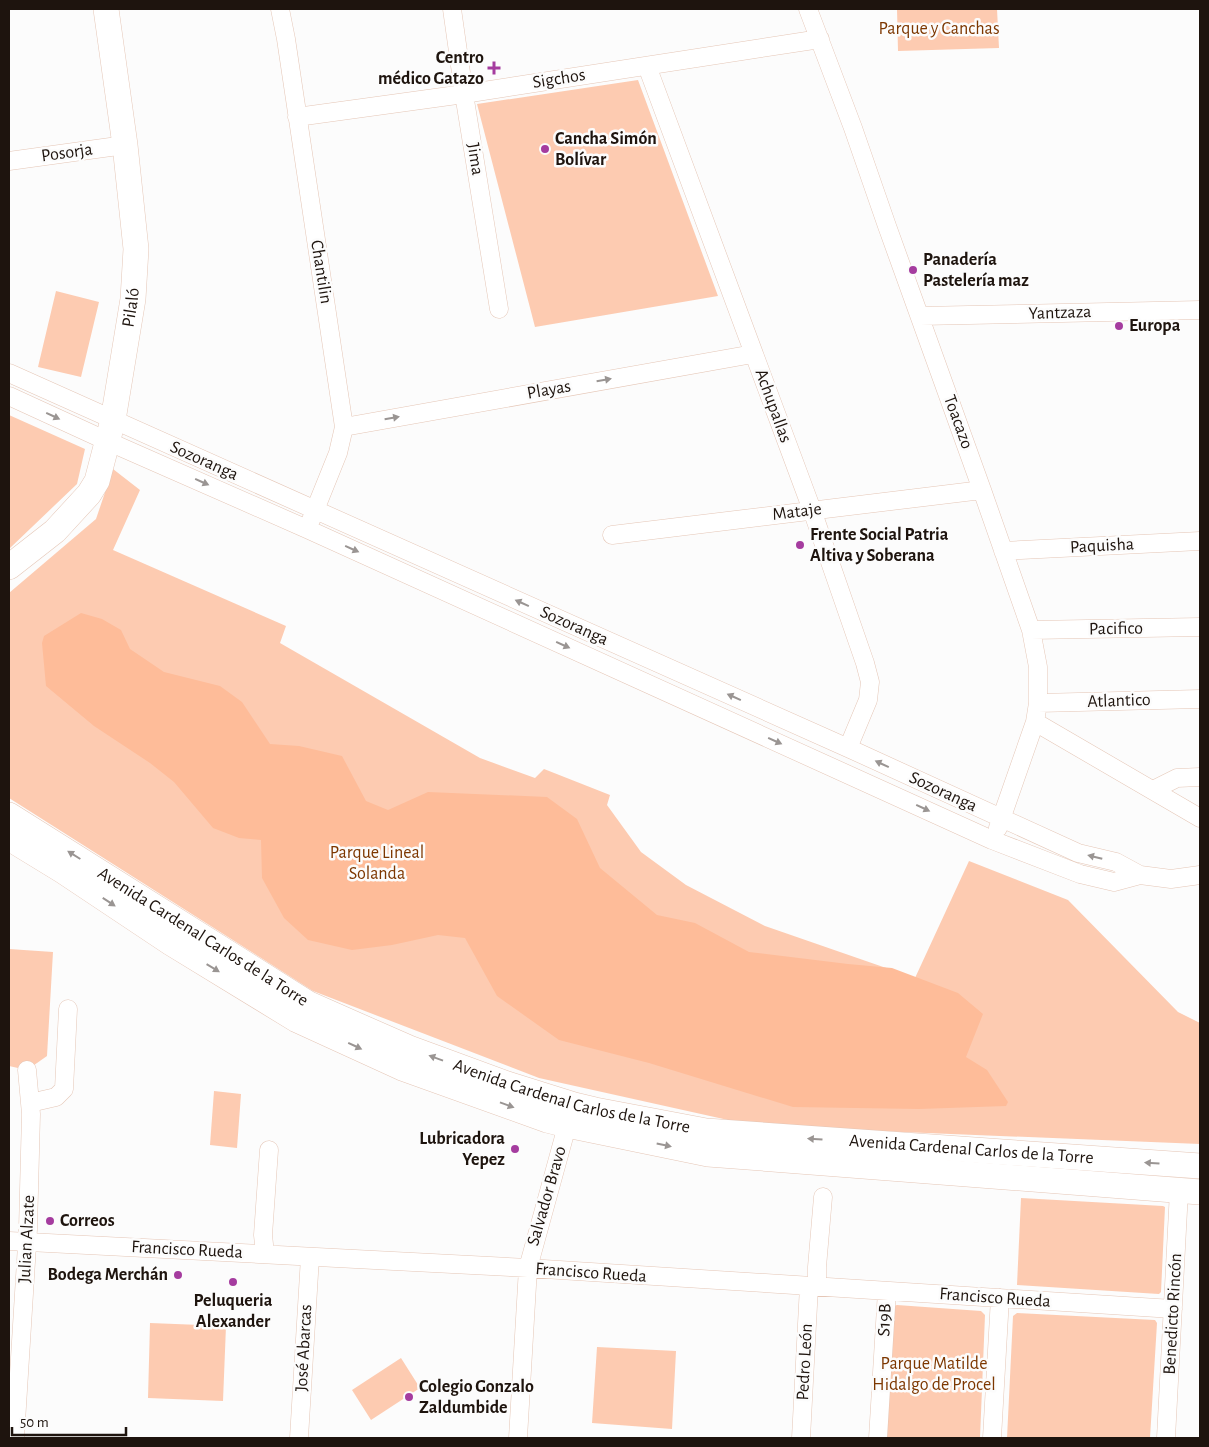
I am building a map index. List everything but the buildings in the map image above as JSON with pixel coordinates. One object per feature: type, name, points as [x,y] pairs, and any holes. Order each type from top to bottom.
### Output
[{"type":"street","name":"Pilaló","points":[[9,567],[55,531],[89,494],[97,481],[110,430],[133,299],[136,249],[125,145],[106,9]]},
{"type":"street","name":"Chantilin","points":[[280,9],[344,427],[338,453],[307,529]]},
{"type":"street","name":"Jima","points":[[452,9],[499,309]]},
{"type":"street","name":"Toacazo","points":[[808,9],[853,128],[1031,630],[1038,667],[1038,703],[1035,722],[1002,819],[992,840]]},
{"type":"street","name":"Sigchos","points":[[297,117],[464,94],[820,40]]},
{"type":"street","name":"Achupallas","points":[[647,66],[812,510],[865,663],[870,682],[868,700],[848,748]]},
{"type":"street","name":"Posorja","points":[[9,161],[125,145]]},
{"type":"street","name":"Yantzaza","points":[[920,316],[1200,310]]},
{"type":"street","name":"Playas","points":[[344,427],[753,354]]},
{"type":"street","name":"Sozoranga","points":[[9,373],[110,430],[307,529],[992,840],[1080,874],[1114,882],[1140,875]]},
{"type":"street","name":"Sozoranga","points":[[9,396],[110,430],[315,510],[1078,853],[1116,862],[1140,875],[1171,879],[1200,875]]},
{"type":"street","name":"Mataje","points":[[612,535],[982,490]]},
{"type":"street","name":"Paquisha","points":[[1003,552],[1200,541]]},
{"type":"street","name":"Pacifico","points":[[1031,630],[1200,627]]},
{"type":"street","name":"Atlantico","points":[[1038,703],[1200,699]]},
{"type":"street","points":[[1035,722],[1200,818]]},
{"type":"street","points":[[1153,790],[1177,778],[1200,777]]},
{"type":"street","name":"Avenida Cardenal Carlos de la Torre","points":[[9,815],[309,1004],[409,1048],[507,1084],[570,1115],[708,1154],[1190,1191]]},
{"type":"street","name":"Avenida Cardenal Carlos de la Torre","points":[[9,838],[63,871],[171,943],[297,1020],[402,1068],[542,1118],[595,1110],[706,1131],[1200,1166]]},
{"type":"street","points":[[30,1103],[56,1097],[64,1089],[68,1009]]},
{"type":"street","name":"Julian Alzate","points":[[15,1438],[27,1242],[31,1124],[27,1070]]},
{"type":"street","name":"Salvador Bravo","points":[[518,1438],[528,1268],[570,1115]]},
{"type":"street","points":[[265,1254],[263,1235],[269,1150]]},
{"type":"street","name":"Benedicto Rincón","points":[[1166,1438],[1173,1309],[1190,1191]]},
{"type":"street","name":"Pedro León","points":[[801,1438],[813,1286],[823,1197]]},
{"type":"street","name":"Francisco Rueda","points":[[9,1240],[528,1268],[1173,1309]]},
{"type":"street","name":"José Abarcas","points":[[299,1438],[310,1257]]},
{"type":"street","name":"S19B","points":[[878,1438],[886,1291]]},
{"type":"street","points":[[992,1438],[1000,1298]]},
{"type":"green space","name":"Parque y Canchas","points":[[897,9],[997,9],[999,48],[898,51]]},
{"type":"green space","points":[[638,80],[718,296],[535,327],[477,104]]},
{"type":"green space","points":[[56,291],[99,302],[81,377],[38,367]]},
{"type":"green space","points":[[9,415],[85,449],[77,484],[9,549]]},
{"type":"green space","name":"Parque Lineal Solanda","points":[[113,469],[140,490],[113,550],[286,626],[280,643],[480,758],[535,778],[544,769],[610,795],[607,805],[641,852],[686,885],[765,926],[915,978],[969,861],[1068,900],[1178,1012],[1200,1023],[1200,1144],[755,1126],[539,1078],[313,991],[9,798],[9,593],[96,519]]},
{"type":"green space","points":[[81,613],[102,619],[121,630],[130,649],[164,672],[220,686],[242,702],[270,744],[299,746],[342,756],[366,801],[388,810],[428,792],[547,797],[577,819],[600,868],[657,915],[695,923],[749,952],[892,968],[958,993],[983,1014],[966,1057],[987,1070],[1008,1102],[1006,1106],[919,1109],[793,1107],[649,1063],[559,1040],[497,996],[465,938],[438,935],[392,945],[352,950],[308,940],[284,918],[262,878],[261,840],[239,838],[213,828],[174,782],[150,763],[94,726],[46,686],[42,643],[44,636]]},
{"type":"green space","points":[[9,949],[53,952],[47,1056],[27,1070],[9,1066]]},
{"type":"green space","points":[[214,1091],[241,1094],[237,1148],[210,1145]]},
{"type":"green space","points":[[1021,1198],[1165,1207],[1161,1292],[1159,1294],[1017,1285]]},
{"type":"green space","name":"Parque Matilde Hidalgo de Procel","points":[[894,1306],[981,1311],[985,1315],[980,1438],[886,1438]]},
{"type":"green space","points":[[1017,1313],[1155,1320],[1157,1323],[1150,1438],[1007,1438],[1013,1316]]},
{"type":"green space","points":[[150,1323],[226,1326],[223,1401],[148,1398]]},
{"type":"green space","points":[[597,1347],[676,1351],[672,1429],[592,1423]]},
{"type":"green space","points":[[401,1358],[420,1388],[371,1420],[352,1390]]},
{"type":"place","name":"Centro médico Gatazo","points":[[494,68]]},
{"type":"place","name":"Cancha Simón Bolívar","points":[[545,149]]},
{"type":"place","name":"Panadería Pastelería maz","points":[[913,270]]},
{"type":"place","name":"Europa","points":[[1119,326]]},
{"type":"place","name":"Frente Social Patria Altiva y Soberana","points":[[800,545]]},
{"type":"place","name":"Lubricadora Yepez","points":[[515,1149]]},
{"type":"place","name":"Correos","points":[[50,1221]]},
{"type":"place","name":"Bodega Merchán","points":[[178,1275]]},
{"type":"place","name":"Peluqueria Alexander","points":[[233,1282]]},
{"type":"place","name":"Colegio Gonzalo Zaldumbide","points":[[409,1397]]}]
